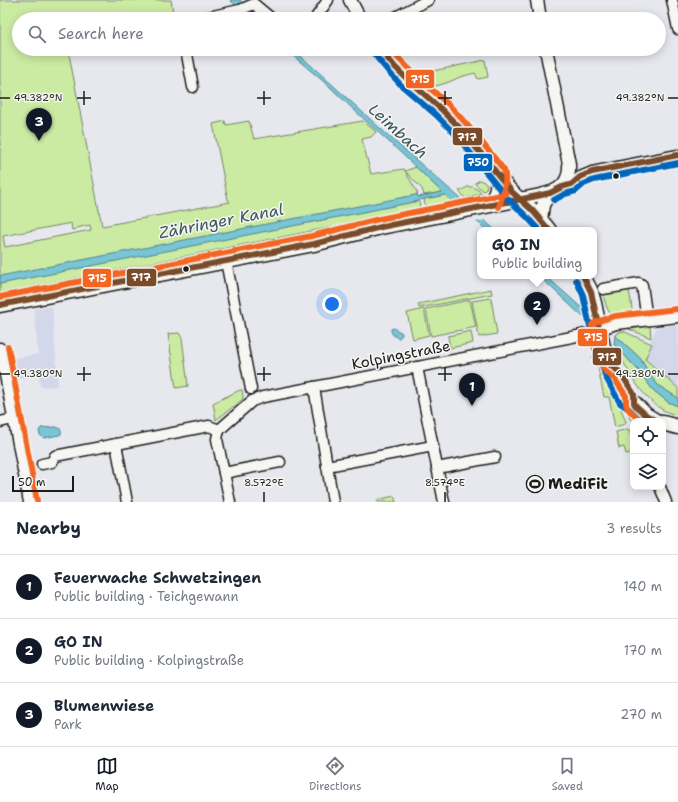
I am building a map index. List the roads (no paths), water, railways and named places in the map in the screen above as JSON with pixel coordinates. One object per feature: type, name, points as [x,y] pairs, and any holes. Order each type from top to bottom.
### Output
[{"type":"main road","points":[[0,305],[314,244],[374,229],[520,199],[545,225]]},
{"type":"main road","points":[[584,279],[594,303],[603,346],[611,366],[612,373],[626,398],[650,418]]},
{"type":"main road","points":[[666,424],[678,427]]},
{"type":"street","points":[[320,12],[328,0]]},
{"type":"street","points":[[350,0],[356,12]]},
{"type":"street","points":[[405,12],[428,0]]},
{"type":"street","points":[[537,0],[539,12]]},
{"type":"street","points":[[672,0],[678,29]]},
{"type":"street","points":[[224,12],[248,5],[260,12]]},
{"type":"street","points":[[187,56],[193,87]]},
{"type":"street","points":[[386,56],[407,79],[441,109],[461,130],[512,192],[520,199],[550,192],[572,184],[580,177],[592,172],[678,155]]},
{"type":"street","points":[[547,56],[569,164],[569,175],[562,187]]},
{"type":"street","points":[[491,205],[496,188],[497,174]]},
{"type":"street","points":[[545,225],[543,205],[550,192]]},
{"type":"street","points":[[226,261],[251,389]]},
{"type":"street","points":[[603,289],[639,283],[642,285],[647,320]]},
{"type":"street","name":"Kolpingstraße","points":[[219,430],[252,401],[263,397],[578,336],[616,324],[678,316]]},
{"type":"street","points":[[0,348],[29,502]]},
{"type":"street","points":[[417,367],[444,502]]},
{"type":"street","points":[[314,387],[333,502]]},
{"type":"street","points":[[0,422],[13,419]]},
{"type":"street","points":[[42,464],[52,462],[55,456],[209,426],[219,430],[217,438],[230,502]]},
{"type":"street","points":[[116,444],[127,502]]},
{"type":"street","points":[[327,466],[433,446]]},
{"type":"street","points":[[437,468],[495,457]]},
{"type":"street","points":[[224,473],[280,462]]},
{"type":"street","points":[[661,490],[666,502]]},
{"type":"water","points":[[230,0],[240,0],[253,12],[243,12]]},
{"type":"water","points":[[293,56],[301,56],[492,227],[483,227],[445,195],[0,284],[0,276],[417,194],[418,197],[442,192],[330,87]]},
{"type":"water","points":[[542,279],[549,279],[584,310],[585,319]]},
{"type":"water","points":[[394,328],[402,333],[399,338],[392,333],[391,329]]},
{"type":"water","points":[[615,335],[640,358],[652,378],[659,386],[678,398],[678,406],[668,402],[653,390],[638,370],[614,344]]},
{"type":"water","points":[[56,427],[60,429],[61,434],[44,438],[40,435],[39,431],[41,428]]},
{"type":"place","name":"Blumenwiese","points":[[39,141]]},
{"type":"place","name":"GO IN","points":[[537,325]]},
{"type":"place","name":"Feuerwache Schwetzingen","points":[[472,406]]},
{"type":"place","name":"MediFit","points":[[535,484]]},
{"type":"water label","name":"Leimbach","points":[[398,131]]},
{"type":"water label","name":"Zähringer Kanal","points":[[221,221]]}]
